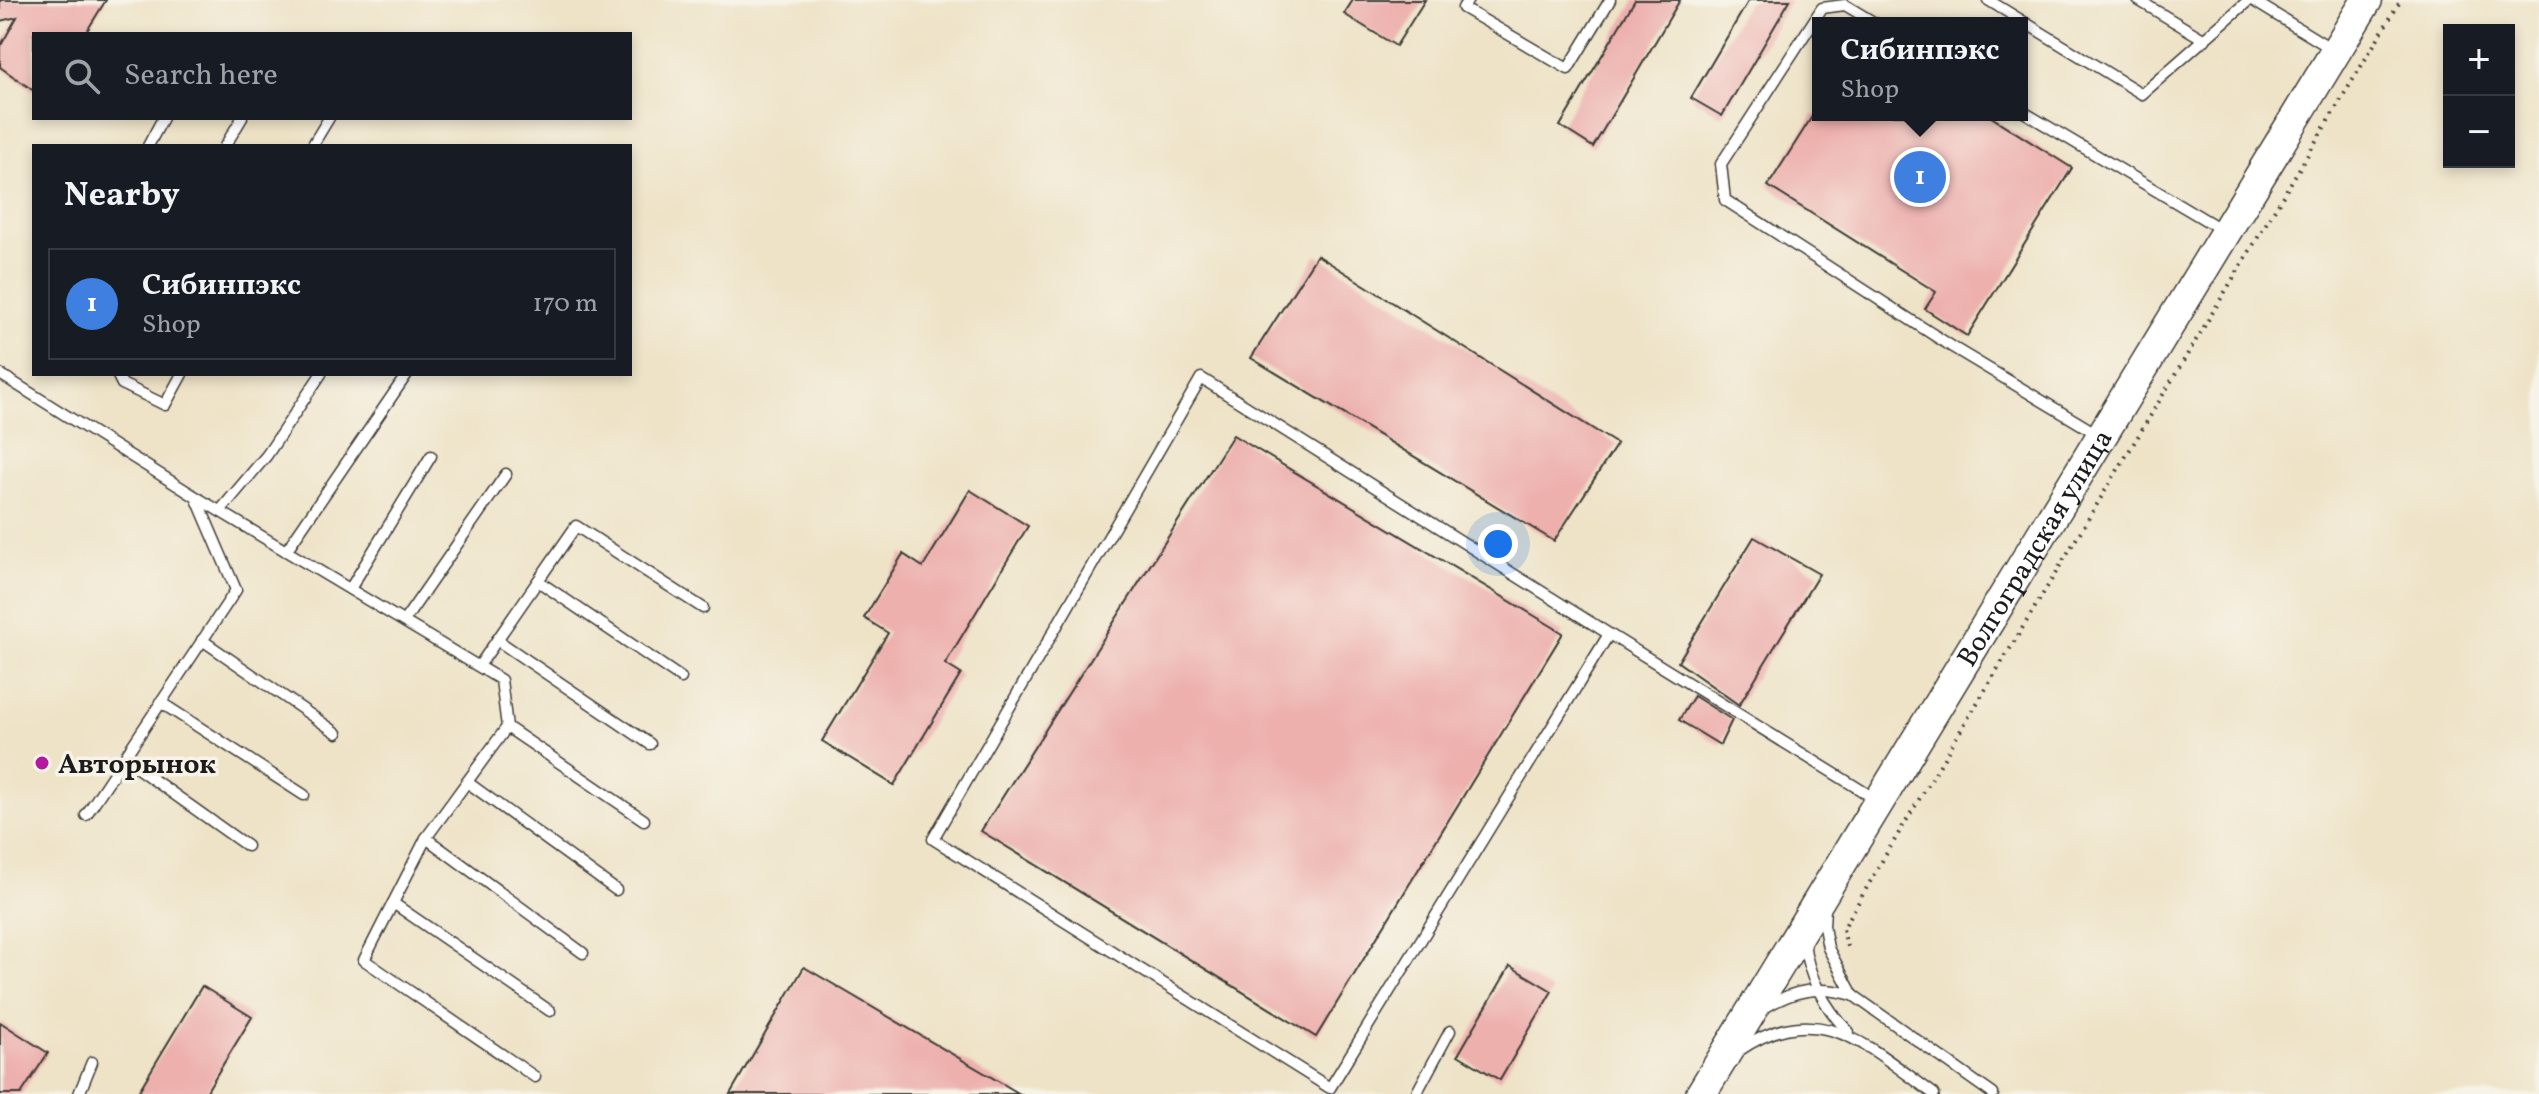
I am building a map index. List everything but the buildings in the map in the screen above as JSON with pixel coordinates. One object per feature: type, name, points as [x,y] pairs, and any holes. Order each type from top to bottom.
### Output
[{"type":"main road","name":"Волгоградская улица","points":[[1701,1094],[2367,0]]},
{"type":"lane","points":[[1468,0],[1463,8],[1568,69],[1610,0]]},
{"type":"lane","points":[[1988,0],[2016,17]]},
{"type":"lane","points":[[2138,0],[2205,40]]},
{"type":"lane","points":[[2028,24],[2142,94],[2250,0],[2336,51]]},
{"type":"lane","points":[[1816,17],[1822,8],[1845,5],[1865,17]]},
{"type":"lane","points":[[1812,23],[1721,164],[1725,200],[1954,348],[2101,436]]},
{"type":"lane","points":[[2028,115],[2225,232]]},
{"type":"lane","points":[[148,144],[162,120]]},
{"type":"lane","points":[[226,144],[241,120]]},
{"type":"lane","points":[[313,144],[328,120]]},
{"type":"lane","points":[[0,374],[196,497],[501,680],[507,727],[426,838],[364,960],[535,1077]]},
{"type":"lane","points":[[118,376],[122,384],[165,405],[181,376]]},
{"type":"lane","points":[[220,511],[267,455],[320,376]]},
{"type":"lane","points":[[286,551],[406,376]]},
{"type":"lane","points":[[1609,634],[1330,1088],[933,839],[1201,378],[1879,801]]},
{"type":"lane","points":[[350,589],[431,456]]},
{"type":"lane","points":[[404,621],[506,474]]},
{"type":"lane","points":[[86,815],[236,590],[196,497]]},
{"type":"lane","points":[[479,666],[576,526],[703,608]]},
{"type":"lane","points":[[538,581],[681,678]]},
{"type":"lane","points":[[202,640],[337,733]]},
{"type":"lane","points":[[497,640],[650,744]]},
{"type":"lane","points":[[160,702],[304,795]]},
{"type":"lane","points":[[507,727],[644,820]]},
{"type":"lane","points":[[123,758],[247,846]]},
{"type":"lane","points":[[467,782],[616,890]]},
{"type":"lane","points":[[426,838],[583,953]]},
{"type":"lane","points":[[1830,881],[1824,927],[1836,969],[1853,995],[1993,1094]]},
{"type":"lane","points":[[393,903],[550,1011]]},
{"type":"lane","points":[[1802,927],[1805,952],[1830,1011],[1850,1034],[1934,1094]]},
{"type":"lane","points":[[1738,1033],[1762,1009],[1782,997],[1819,988],[1853,995]]},
{"type":"lane","points":[[1716,1068],[1740,1050],[1785,1028],[1823,1026],[1850,1034]]},
{"type":"lane","points":[[1416,1094],[1450,1031]]},
{"type":"lane","points":[[79,1094],[92,1062]]},
{"type":"path","points":[[1849,957],[1843,929],[2401,0]]},
{"type":"place","name":"Сибинпэкс","points":[[1920,177]]},
{"type":"place","name":"Авторынок","points":[[42,763]]}]
